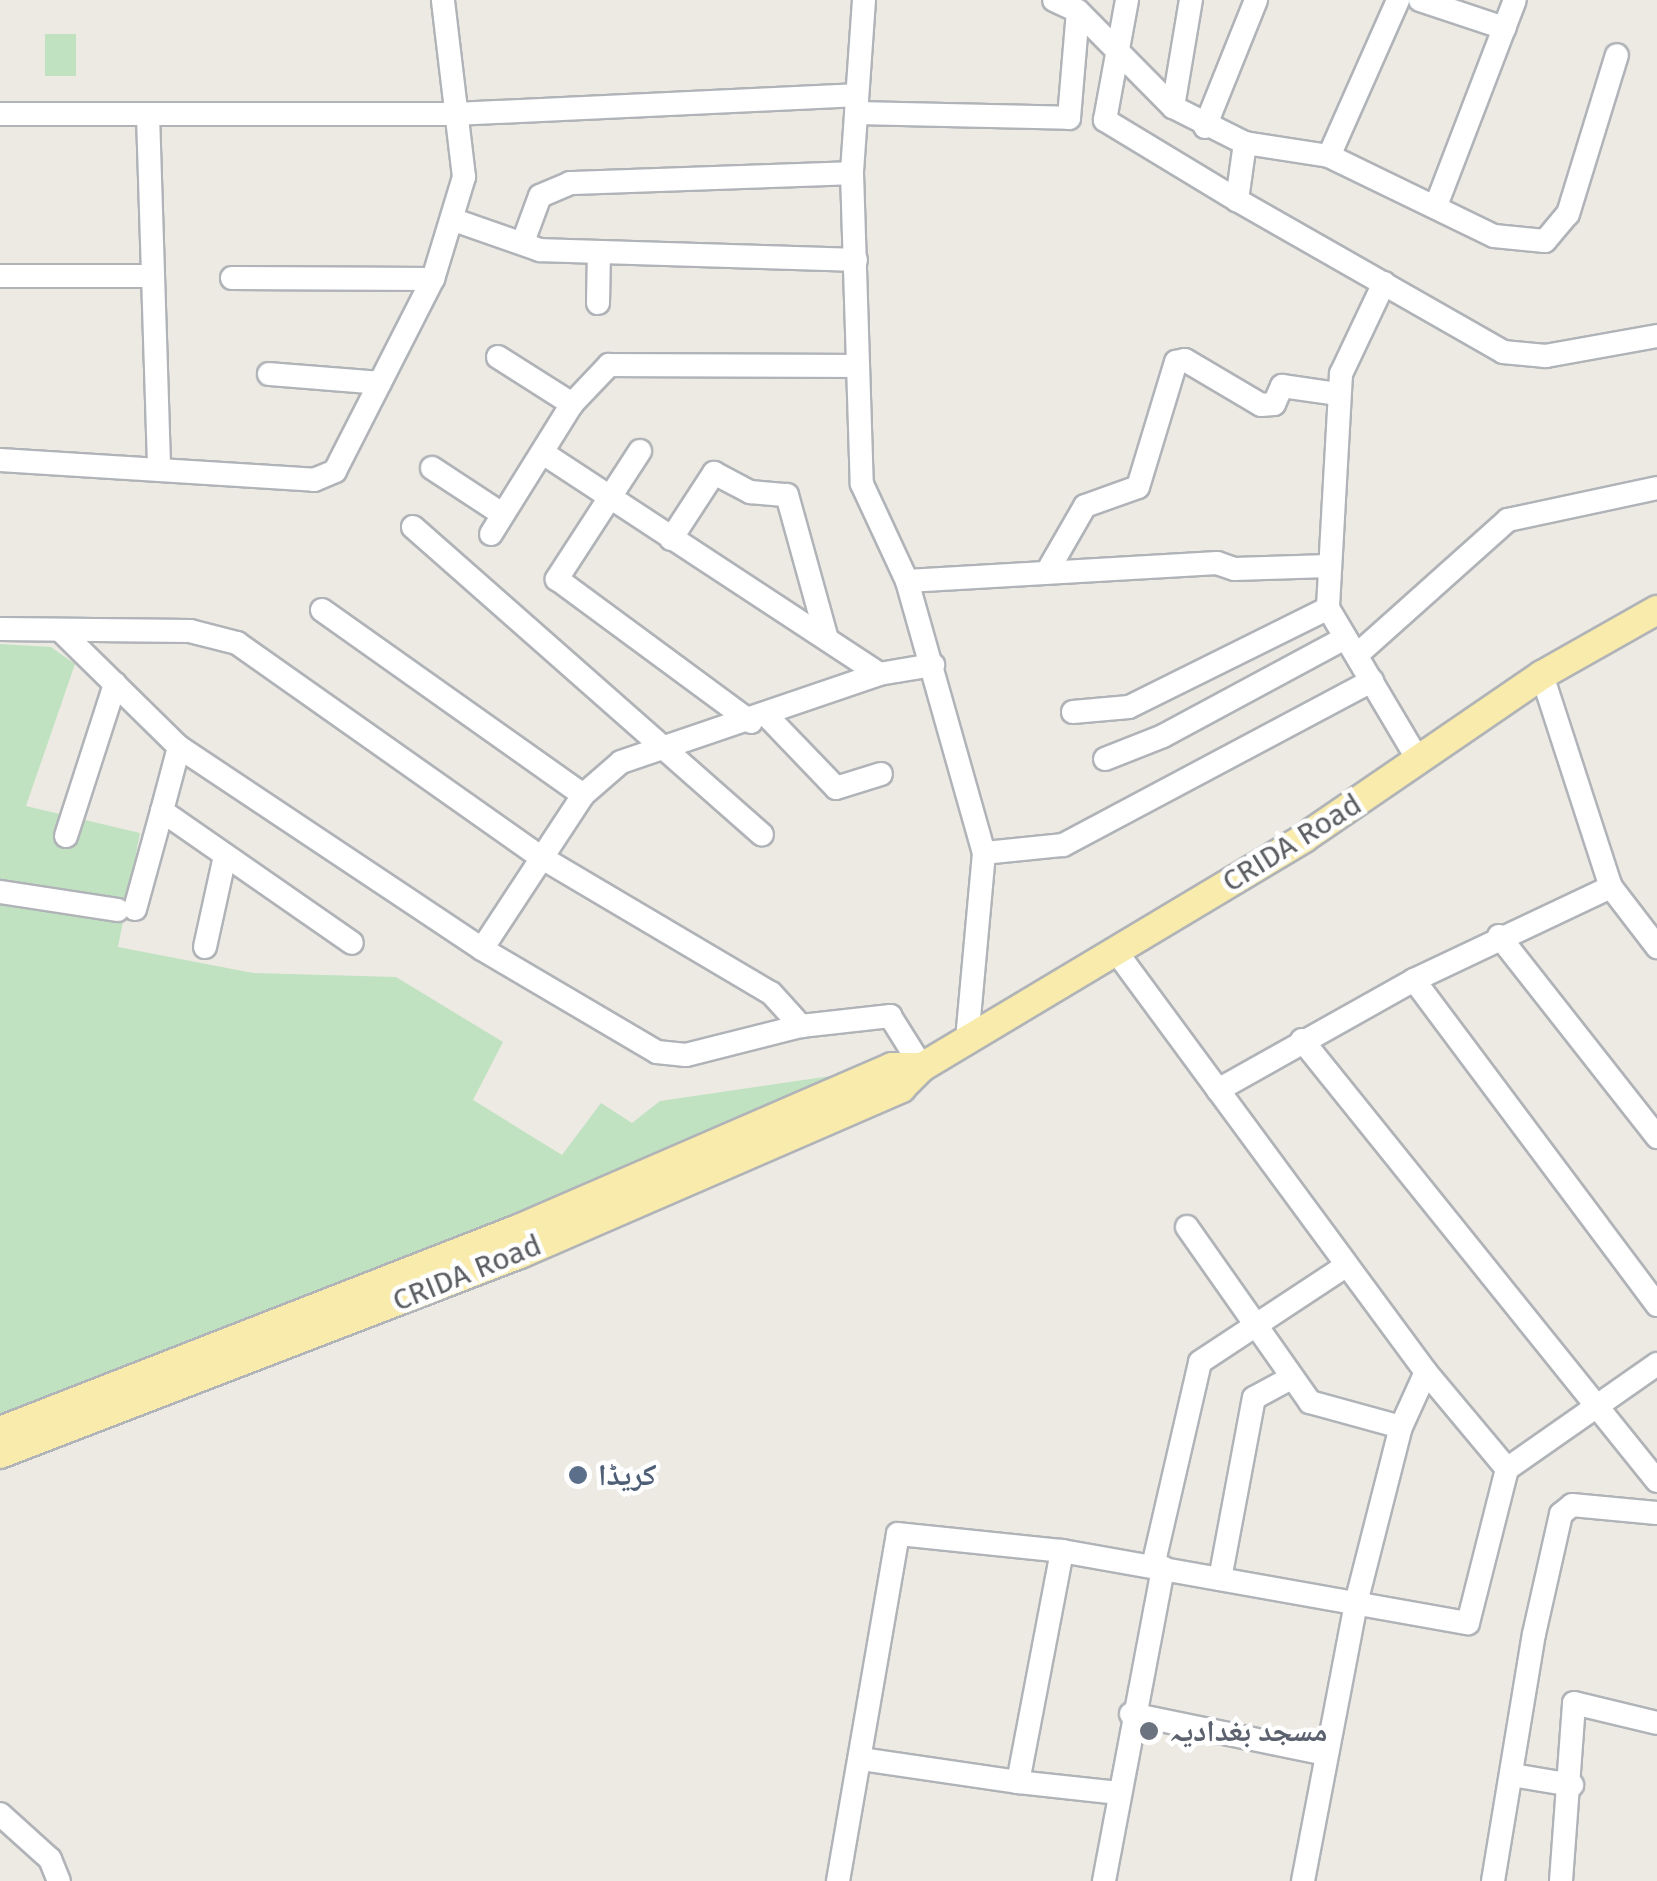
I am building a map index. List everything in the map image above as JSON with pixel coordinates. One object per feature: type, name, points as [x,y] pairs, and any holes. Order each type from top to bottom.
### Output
[{"type":"main road","name":"CRIDA Road","points":[[0,1454],[520,1254],[901,1088],[922,1067],[1420,762],[1542,675],[1657,610]]},
{"type":"main road","name":"CRIDA Road","points":[[0,1431],[518,1230],[892,1067],[922,1067]]},
{"type":"street","points":[[0,460],[326,478],[336,472],[433,279],[464,178],[443,0]]},
{"type":"street","points":[[864,0],[852,173],[856,260],[854,366],[862,484],[908,581],[984,853],[967,1040]]},
{"type":"street","points":[[1054,0],[1078,11],[1173,106],[1206,127],[1245,143],[1329,156],[1437,203],[1494,236],[1520,242],[1545,241],[1561,230],[1616,55]]},
{"type":"street","points":[[1128,0],[1105,120],[1237,200],[1521,357],[1657,336]]},
{"type":"street","points":[[1173,106],[1191,0]]},
{"type":"street","points":[[1206,127],[1256,0]]},
{"type":"street","points":[[1329,156],[1398,0]]},
{"type":"street","points":[[1420,0],[1504,28]]},
{"type":"street","points":[[1437,203],[1515,0]]},
{"type":"street","points":[[0,114],[455,114],[856,104],[1069,118],[1078,11]]},
{"type":"street","points":[[148,114],[159,470]]},
{"type":"street","points":[[1237,200],[1245,143]]},
{"type":"street","points":[[523,242],[540,196],[570,183],[852,173]]},
{"type":"street","points":[[454,220],[540,250],[856,260]]},
{"type":"street","points":[[598,303],[599,252]]},
{"type":"street","points":[[0,276],[153,276]]},
{"type":"street","points":[[232,278],[433,279]]},
{"type":"street","points":[[1384,283],[1346,356],[1338,394],[1328,608],[1420,762]]},
{"type":"street","points":[[498,357],[572,404]]},
{"type":"street","points":[[1047,572],[1086,506],[1138,487],[1176,362],[1185,360],[1261,405],[1274,404],[1282,386],[1338,394]]},
{"type":"street","points":[[432,468],[497,524],[572,404],[609,365],[854,366]]},
{"type":"street","points":[[269,374],[380,383]]},
{"type":"street","points":[[640,452],[557,579],[759,719],[836,788],[881,774]]},
{"type":"street","points":[[543,453],[879,674]]},
{"type":"street","points":[[671,539],[714,473],[750,492],[787,495],[828,639]]},
{"type":"street","points":[[1104,758],[1162,736],[1352,645],[1508,520],[1657,488]]},
{"type":"street","points":[[413,527],[660,750],[762,835]]},
{"type":"street","points":[[908,581],[1217,563],[1234,569],[1329,566]]},
{"type":"street","points":[[1073,712],[1129,707],[1328,608]]},
{"type":"street","points":[[322,610],[583,795]]},
{"type":"street","points":[[0,629],[63,634],[190,631],[237,643],[539,856],[770,993],[801,1026]]},
{"type":"street","points":[[63,634],[179,747],[482,948],[672,1056],[801,1026],[894,1018],[922,1067]]},
{"type":"street","points":[[482,948],[539,856],[583,795],[621,762],[759,719],[879,674],[933,665]]},
{"type":"street","points":[[1542,675],[1611,887],[1657,947]]},
{"type":"street","points":[[984,853],[1063,845],[1372,681]]},
{"type":"street","points":[[66,836],[115,684]]},
{"type":"street","points":[[0,892],[126,910],[162,811],[179,747]]},
{"type":"street","points":[[162,811],[352,943]]},
{"type":"street","points":[[205,947],[226,856]]},
{"type":"street","points":[[1218,1090],[1302,1040],[1499,936],[1611,887]]},
{"type":"street","points":[[1633,915],[1657,911]]},
{"type":"street","points":[[1499,936],[1657,1136]]},
{"type":"street","points":[[1115,950],[1426,1372],[1507,1469]]},
{"type":"street","points":[[1414,980],[1657,1305]]},
{"type":"street","points":[[1302,1040],[1657,1481]]},
{"type":"street","points":[[1187,1227],[1259,1322],[1291,1378],[1318,1407],[1400,1427]]},
{"type":"street","points":[[1104,1881],[1193,1374],[1210,1352],[1347,1265]]},
{"type":"street","points":[[838,1881],[898,1534],[911,1530],[1062,1552],[1468,1623],[1507,1469],[1657,1364]]},
{"type":"street","points":[[1303,1881],[1356,1603],[1400,1427],[1426,1372]]},
{"type":"street","points":[[1220,1579],[1254,1398],[1291,1378]]},
{"type":"street","points":[[1494,1881],[1534,1634],[1562,1514],[1572,1505],[1657,1514]]},
{"type":"street","points":[[1018,1782],[1062,1552]]},
{"type":"street","points":[[1561,1881],[1572,1785],[1574,1703],[1657,1723]]},
{"type":"street","points":[[1132,1714],[1326,1754]]},
{"type":"street","points":[[861,1758],[1118,1794]]},
{"type":"street","points":[[1512,1775],[1572,1785]]},
{"type":"street","points":[[0,1814],[50,1859],[59,1881]]},
{"type":"green space","points":[[45,34],[76,34],[76,76],[45,76]]},
{"type":"green space","points":[[0,644],[51,647],[75,664],[26,806],[140,833],[118,947],[253,973],[396,977],[503,1042],[473,1100],[562,1155],[601,1103],[632,1123],[660,1101],[838,1075],[340,1289],[36,1408],[0,1414]]},
{"type":"place","name":"کریڈا","points":[[578,1475]]},
{"type":"place","name":"مسجد بغدادیہ","points":[[1149,1731]]}]
